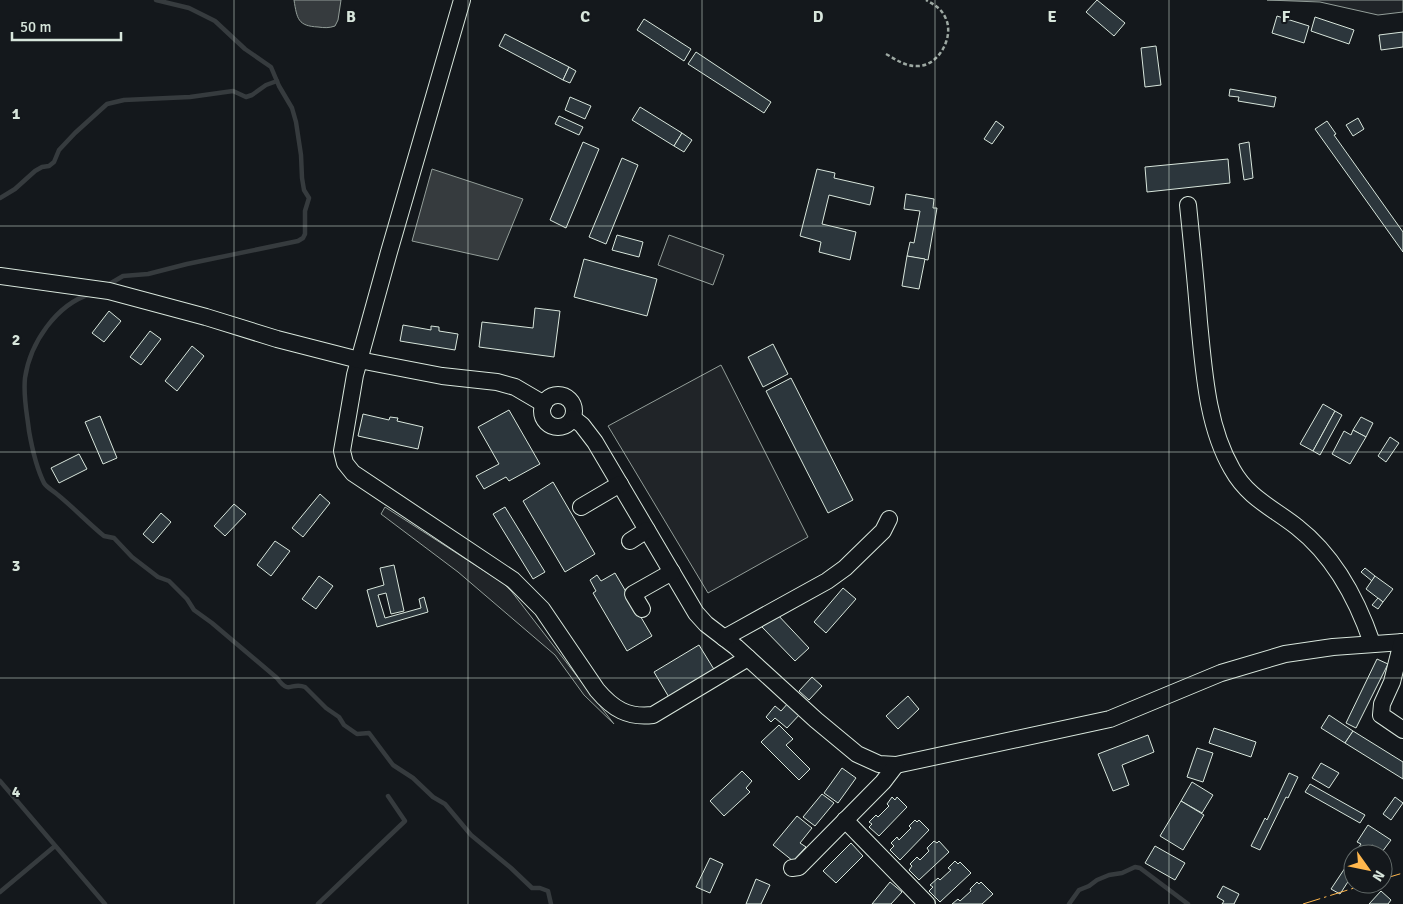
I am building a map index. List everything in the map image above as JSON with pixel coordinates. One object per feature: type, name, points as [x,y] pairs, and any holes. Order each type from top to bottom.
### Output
[{"type":"street","points":[[462,0],[359,360],[342,451],[345,462],[353,473],[514,580],[542,609],[597,690],[605,700],[618,710],[640,717],[653,715],[748,658]]},
{"type":"street","points":[[1188,205],[1204,370],[1222,447],[1233,470],[1256,499],[1296,527],[1325,553],[1354,600],[1372,643]]},
{"type":"street","points":[[0,276],[109,291],[206,317],[277,339],[359,360],[442,376],[497,382],[515,388],[544,404],[542,415],[548,424],[554,427],[565,426],[573,418],[582,425],[595,442],[696,613],[706,624],[748,658],[816,720],[857,754],[879,764],[896,765],[1110,719],[1221,673],[1285,654],[1372,643],[1403,642],[1392,682],[1382,704],[1381,715],[1403,730]]},
{"type":"street","points":[[581,507],[620,484]]},
{"type":"street","points":[[724,638],[827,580],[844,568],[883,532],[889,519]]},
{"type":"street","points":[[630,541],[647,530]]},
{"type":"street","points":[[642,609],[633,594],[672,572]]},
{"type":"street","points":[[792,868],[799,867],[883,782],[896,765]]},
{"type":"street","points":[[845,820],[927,904]]},
{"type":"path","points":[[886,54],[904,65],[920,66],[938,57],[948,39],[946,20],[939,8],[926,0]]},
{"type":"shaded area","points":[[294,0],[341,0],[338,20],[335,26],[323,28],[302,23],[296,12]]},
{"type":"shaded area","points":[[1267,0],[1403,0],[1403,12],[1378,15],[1320,2]]},
{"type":"shaded area","points":[[432,169],[523,199],[498,260],[412,241]]},
{"type":"shaded area","points":[[669,235],[724,255],[713,285],[658,265]]},
{"type":"shaded area","points":[[721,365],[808,537],[708,593],[608,426]]},
{"type":"shaded area","points":[[385,507],[503,583],[512,592],[614,724],[584,695],[555,655],[458,572],[381,514]]},
{"type":"building","points":[[1097,0],[1125,23],[1114,36],[1086,12]]},
{"type":"building","points":[[1277,16],[1309,26],[1304,43],[1272,33]]},
{"type":"building","points":[[1315,17],[1354,30],[1349,44],[1311,31]]},
{"type":"building","points":[[644,19],[691,49],[684,61],[637,30]]},
{"type":"building","points":[[1403,32],[1403,47],[1381,50],[1379,35]]},
{"type":"building","points":[[505,34],[569,67],[563,80],[499,46]]},
{"type":"building","points":[[1156,46],[1161,85],[1145,87],[1141,48]]},
{"type":"building","points":[[696,52],[771,102],[764,113],[688,64]]},
{"type":"building","points":[[569,67],[576,71],[570,83],[563,80]]},
{"type":"building","points":[[1230,89],[1276,97],[1274,107],[1238,101],[1239,97],[1229,96]]},
{"type":"building","points":[[570,97],[591,106],[585,119],[565,110]]},
{"type":"building","points":[[640,107],[682,133],[674,146],[632,120]]},
{"type":"building","points":[[559,116],[583,127],[579,135],[555,124]]},
{"type":"building","points":[[1358,118],[1364,129],[1353,136],[1346,125]]},
{"type":"building","points":[[996,121],[1004,127],[992,144],[984,139]]},
{"type":"building","points":[[1327,121],[1336,134],[1334,135],[1403,232],[1403,252],[1315,129]]},
{"type":"building","points":[[682,133],[692,140],[684,152],[674,146]]},
{"type":"building","points":[[583,142],[599,149],[566,228],[550,220]]},
{"type":"building","points":[[1249,142],[1253,178],[1244,180],[1239,144]]},
{"type":"building","points":[[622,158],[638,165],[606,244],[589,237]]},
{"type":"building","points":[[1228,159],[1230,183],[1147,192],[1145,167]]},
{"type":"building","points":[[817,169],[835,173],[834,178],[874,187],[870,205],[829,195],[822,224],[856,232],[850,260],[819,252],[821,242],[800,236]]},
{"type":"building","points":[[906,194],[934,199],[933,208],[937,208],[928,260],[907,256],[910,242],[914,243],[920,211],[904,209]]},
{"type":"building","points":[[617,235],[643,242],[639,257],[612,250]]},
{"type":"building","points":[[907,256],[925,259],[919,289],[902,286]]},
{"type":"building","points":[[584,259],[657,279],[647,316],[574,297]]},
{"type":"building","points":[[535,308],[560,311],[554,357],[479,347],[482,322],[533,328]]},
{"type":"building","points":[[109,311],[121,321],[104,342],[92,333]]},
{"type":"building","points":[[403,325],[431,330],[431,326],[439,327],[439,331],[458,334],[455,350],[400,341]]},
{"type":"building","points":[[150,331],[161,339],[141,365],[130,357]]},
{"type":"building","points":[[773,344],[788,374],[763,387],[748,357]]},
{"type":"building","points":[[192,346],[204,356],[177,391],[165,381]]},
{"type":"building","points":[[791,378],[853,500],[828,513],[766,391]]},
{"type":"building","points":[[1323,404],[1335,411],[1313,451],[1300,444]]},
{"type":"building","points":[[509,410],[540,464],[509,481],[506,477],[484,489],[476,476],[499,464],[478,427]]},
{"type":"building","points":[[1335,411],[1342,415],[1320,455],[1313,451]]},
{"type":"building","points":[[363,414],[389,420],[390,417],[398,418],[397,421],[423,427],[418,449],[358,436]]},
{"type":"building","points":[[100,416],[117,458],[103,464],[85,422]]},
{"type":"building","points":[[1361,417],[1373,423],[1366,437],[1353,430]]},
{"type":"building","points":[[1353,430],[1366,437],[1350,464],[1332,454],[1344,431],[1351,435]]},
{"type":"building","points":[[1390,437],[1399,443],[1386,462],[1378,456]]},
{"type":"building","points":[[79,454],[87,469],[59,483],[51,468]]},
{"type":"building","points":[[553,482],[595,554],[565,572],[523,501]]},
{"type":"building","points":[[320,494],[330,503],[303,537],[292,528]]},
{"type":"building","points":[[234,504],[246,514],[225,536],[214,526]]},
{"type":"building","points":[[505,507],[545,572],[533,579],[493,514]]},
{"type":"building","points":[[161,513],[171,522],[153,543],[143,534]]},
{"type":"building","points":[[275,541],[290,551],[271,576],[257,565]]},
{"type":"building","points":[[394,565],[404,611],[391,614],[386,593],[378,595],[385,618],[421,608],[419,599],[424,597],[428,612],[377,627],[367,590],[384,585],[380,568]]},
{"type":"building","points":[[1365,568],[1375,576],[1372,581],[1361,572]]},
{"type":"building","points":[[615,573],[652,636],[627,651],[593,593],[596,591],[590,580],[597,575],[601,581]]},
{"type":"building","points":[[319,576],[333,586],[316,609],[302,599]]},
{"type":"building","points":[[1375,576],[1393,589],[1383,602],[1366,589]]},
{"type":"building","points":[[843,588],[856,599],[826,633],[814,622]]},
{"type":"building","points":[[1378,598],[1383,602],[1378,609],[1372,605]]},
{"type":"building","points":[[776,613],[809,648],[795,661],[762,627]]},
{"type":"building","points":[[699,645],[715,671],[670,699],[654,672]]},
{"type":"building","points":[[1377,659],[1388,664],[1356,728],[1346,723]]},
{"type":"building","points":[[812,677],[822,686],[809,700],[799,691]]},
{"type":"building","points":[[908,696],[919,709],[898,729],[886,716]]},
{"type":"building","points":[[789,702],[801,713],[787,728],[775,718],[771,722],[766,717],[775,706],[781,711]]},
{"type":"building","points":[[1329,715],[1353,731],[1345,743],[1321,728]]},
{"type":"building","points":[[779,725],[793,739],[786,745],[810,769],[799,780],[761,742]]},
{"type":"building","points":[[1214,728],[1256,742],[1251,757],[1209,743]]},
{"type":"building","points":[[1353,731],[1403,762],[1403,779],[1345,743]]},
{"type":"building","points":[[1148,735],[1154,752],[1122,765],[1129,785],[1113,791],[1098,754]]},
{"type":"building","points":[[1197,748],[1213,753],[1203,782],[1187,777]]},
{"type":"building","points":[[1321,763],[1339,773],[1329,788],[1312,778]]},
{"type":"building","points":[[842,768],[856,778],[838,803],[824,793]]},
{"type":"building","points":[[742,771],[752,781],[746,788],[750,792],[724,816],[710,801]]},
{"type":"building","points":[[1289,773],[1298,777],[1288,798],[1286,797],[1260,850],[1251,846],[1265,818],[1267,820]]},
{"type":"building","points":[[1192,782],[1213,795],[1202,813],[1181,801]]},
{"type":"building","points":[[1310,784],[1365,815],[1360,823],[1305,792]]},
{"type":"building","points":[[822,794],[834,803],[815,826],[803,817]]},
{"type":"building","points":[[892,797],[895,800],[897,797],[907,807],[879,836],[869,827],[872,824],[869,822],[876,815],[878,817],[889,806],[887,804]]},
{"type":"building","points":[[1395,797],[1403,803],[1391,820],[1383,814]]},
{"type":"building","points":[[1181,801],[1204,815],[1183,850],[1160,836]]},
{"type":"building","points":[[797,816],[812,828],[800,843],[806,847],[793,861],[773,845]]},
{"type":"building","points":[[915,820],[917,822],[919,820],[929,830],[900,860],[890,850],[894,846],[891,843],[897,837],[899,840],[911,828],[909,826]]},
{"type":"building","points":[[1368,825],[1391,840],[1388,844],[1361,844],[1357,842]]},
{"type":"building","points":[[934,841],[937,843],[939,841],[949,852],[919,880],[909,870],[912,866],[910,864],[917,857],[920,860],[929,851],[927,848]]},
{"type":"building","points":[[851,843],[863,856],[836,883],[823,871]]},
{"type":"building","points":[[1155,846],[1185,863],[1175,880],[1145,863]]},
{"type":"building","points":[[710,858],[723,864],[710,893],[696,887]]},
{"type":"building","points":[[955,861],[958,864],[960,862],[971,873],[940,902],[929,891],[933,887],[930,885],[938,878],[940,880],[951,870],[948,868]]},
{"type":"building","points":[[1343,871],[1343,889],[1340,894],[1331,889]]},
{"type":"building","points":[[756,879],[770,885],[761,904],[746,904]]},
{"type":"building","points":[[890,882],[902,892],[891,904],[872,904]]},
{"type":"building","points":[[977,882],[979,884],[981,882],[993,894],[982,904],[952,904],[958,899],[960,901],[971,891],[970,889]]},
{"type":"building","points":[[1223,886],[1239,894],[1234,904],[1222,904],[1224,901],[1217,897]]},
{"type":"building","points":[[1378,894],[1384,894],[1391,900],[1388,904],[1369,904]]},
{"type":"waterway","points":[[106,286],[123,276],[148,274],[298,241],[305,234],[305,211],[309,198],[304,190],[296,122],[292,108],[279,86],[271,67],[245,49],[215,21],[189,8],[156,0]]},
{"type":"waterway","points":[[0,198],[15,189],[35,171],[54,162],[59,150],[107,104],[124,100],[190,97],[233,91],[246,97],[277,81]]},
{"type":"waterway","points":[[90,294],[78,299],[56,316],[39,339],[28,365],[24,392],[29,431],[33,451],[45,485],[104,536],[114,538],[132,557],[158,577],[169,581],[187,599],[194,610],[212,623],[281,683],[288,687],[305,687],[326,708],[339,717],[344,725],[357,734],[369,733],[393,765],[413,778],[433,797],[445,804],[471,835],[532,888],[548,891],[551,904]]},
{"type":"waterway","points":[[0,781],[105,904]]},
{"type":"waterway","points":[[318,904],[405,821],[388,796]]},
{"type":"waterway","points":[[0,892],[55,846]]},
{"type":"waterway","points":[[1069,904],[1079,890],[1109,875],[1122,873],[1135,867],[1140,868],[1188,904]]},
{"type":"power","points":[[1393,876],[1403,873]]},
{"type":"power","points":[[1303,904],[1343,892]]}]
